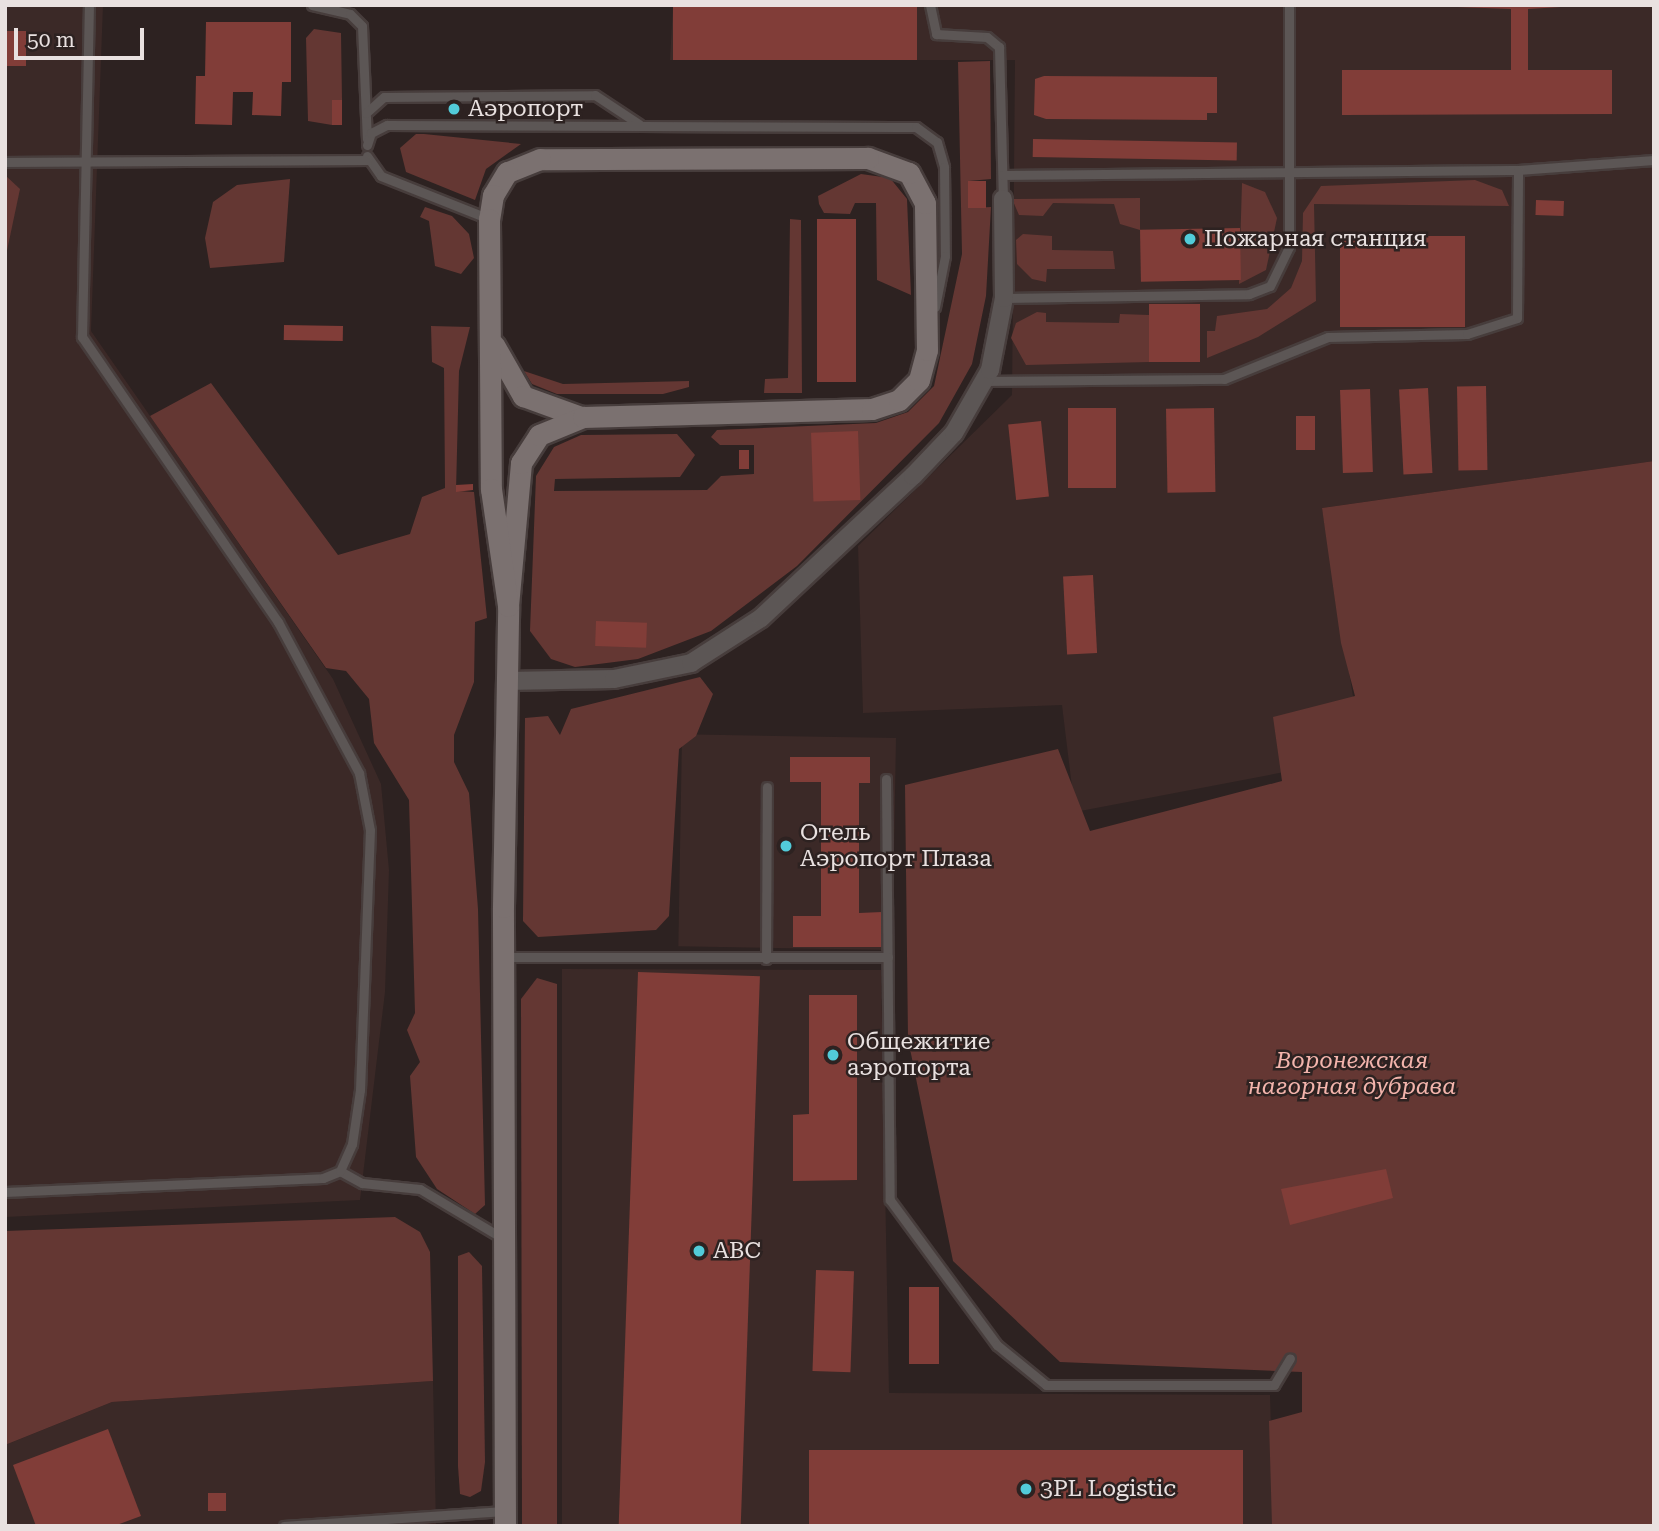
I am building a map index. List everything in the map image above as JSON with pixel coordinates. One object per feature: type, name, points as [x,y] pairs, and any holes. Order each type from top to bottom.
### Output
[{"type":"main road","points":[[505,1518],[508,606],[521,463],[539,435],[583,417],[872,409],[909,392],[927,350],[925,203],[909,173],[884,159],[531,160],[499,182],[489,219],[492,489],[508,606]]},
{"type":"main road","points":[[490,333],[509,381],[523,396],[583,417]]},
{"type":"street","points":[[507,681],[614,679],[674,669],[712,652],[768,612],[928,461],[954,433],[985,381],[1004,298],[1003,199]]},
{"type":"lane","points":[[89,5],[83,162],[85,344],[278,622],[337,725],[368,804],[360,1090],[352,1144],[340,1171]]},
{"type":"lane","points":[[312,5],[350,14],[362,26],[367,160],[381,176],[489,219]]},
{"type":"lane","points":[[930,5],[936,34],[987,37],[999,47],[1003,199]]},
{"type":"lane","points":[[1004,298],[1261,292],[1287,258],[1289,5]]},
{"type":"lane","points":[[366,114],[384,97],[595,95],[649,126]]},
{"type":"lane","points":[[367,145],[371,133],[387,125],[903,125],[928,133],[942,154],[945,256],[927,350]]},
{"type":"lane","points":[[5,162],[367,160]]},
{"type":"lane","points":[[1003,175],[1288,170],[1518,170],[1654,160]]},
{"type":"lane","points":[[985,381],[1224,379],[1328,337],[1467,334],[1517,318],[1518,170]]},
{"type":"lane","points":[[886,779],[890,1200],[997,1345],[1046,1385],[1274,1385],[1290,1358]]},
{"type":"lane","points":[[766,959],[767,787]]},
{"type":"lane","points":[[506,957],[888,957]]},
{"type":"lane","points":[[5,1192],[310,1181],[340,1171],[362,1182],[421,1189],[505,1240]]},
{"type":"lane","points":[[284,1526],[505,1518]]},
{"type":"shaded area","points":[[5,5],[103,5],[91,331],[333,679],[381,784],[389,870],[385,992],[360,1200],[5,1217]]},
{"type":"shaded area","points":[[673,5],[1654,5],[1654,461],[1322,508],[1363,757],[1075,812],[1062,705],[863,713],[858,546],[1012,395],[1015,60],[670,60]]},
{"type":"shaded area","name":"Отель Аэропорт Плаза","points":[[682,734],[896,738],[892,950],[678,946]]},
{"type":"shaded area","points":[[562,969],[881,970],[889,1393],[1270,1395],[1274,1526],[562,1526]]},
{"type":"shaded area","points":[[433,1381],[436,1526],[5,1526],[5,1445],[112,1402]]},
{"type":"green space","points":[[314,29],[341,33],[342,100],[332,101],[332,125],[308,121],[306,38]]},
{"type":"green space","points":[[990,61],[991,179],[969,181],[969,208],[991,207],[986,296],[972,364],[939,423],[797,566],[711,631],[638,659],[575,667],[551,659],[530,631],[536,476],[554,447],[581,435],[677,434],[695,455],[680,477],[555,479],[554,491],[707,490],[721,476],[754,474],[754,445],[720,445],[711,437],[717,430],[876,423],[908,412],[934,386],[962,254],[958,62]]},
{"type":"green space","points":[[416,134],[521,144],[486,169],[475,200],[406,172],[400,148]]},
{"type":"green space","points":[[861,174],[890,178],[907,199],[911,295],[877,280],[876,203],[855,203],[850,214],[824,213],[819,204],[818,196]]},
{"type":"green space","points":[[5,175],[20,189],[5,260]]},
{"type":"green space","points":[[290,179],[284,262],[210,268],[205,238],[213,202],[237,185]]},
{"type":"green space","points":[[1475,180],[1502,190],[1509,206],[1314,204],[1316,301],[1258,337],[1207,358],[1207,331],[1215,331],[1217,316],[1267,309],[1291,288],[1302,261],[1303,213],[1321,186]]},
{"type":"green space","points":[[1242,183],[1265,192],[1277,218],[1266,270],[1239,284]]},
{"type":"green space","points":[[1140,198],[1140,230],[1120,224],[1114,204],[1053,203],[1043,216],[1019,215],[1012,199]]},
{"type":"green space","points":[[425,207],[452,216],[469,234],[474,258],[461,274],[435,266],[429,221],[420,217]]},
{"type":"green space","points":[[790,219],[801,220],[802,393],[764,393],[765,379],[788,378]]},
{"type":"green space","points":[[1023,234],[1052,236],[1052,250],[1113,251],[1115,269],[1047,269],[1046,282],[1032,279],[1017,264],[1016,240]]},
{"type":"green space","points":[[1037,312],[1046,313],[1046,322],[1119,323],[1120,314],[1149,315],[1149,362],[1026,365],[1011,338],[1016,323]]},
{"type":"green space","points":[[431,326],[470,327],[459,371],[456,491],[474,492],[487,618],[475,622],[474,682],[454,735],[454,762],[469,793],[478,909],[485,1205],[475,1214],[437,1189],[416,1157],[410,1076],[420,1062],[407,1030],[415,1013],[409,800],[374,743],[369,699],[346,671],[326,668],[150,416],[211,383],[338,555],[410,534],[422,497],[445,488],[444,368],[432,362]]},
{"type":"green space","points":[[524,371],[563,384],[689,381],[689,387],[663,394],[557,394],[532,384]]},
{"type":"green space","name":"Воронежская нагорная дубрава","points":[[1654,461],[1654,1526],[1272,1526],[1269,1421],[1302,1412],[1302,1372],[1060,1362],[953,1261],[908,1039],[905,785],[1058,749],[1090,831],[1282,781],[1273,717],[1355,696],[1341,643],[1322,508]]},
{"type":"green space","points":[[700,677],[713,694],[696,736],[679,749],[669,916],[656,930],[538,937],[523,921],[525,718],[548,716],[560,735],[571,709]]},
{"type":"green space","points":[[537,978],[557,984],[557,1526],[522,1526],[521,999]]},
{"type":"green space","points":[[395,1217],[420,1232],[430,1252],[433,1381],[112,1402],[5,1445],[5,1231]]},
{"type":"green space","points":[[469,1252],[482,1266],[485,1462],[481,1491],[470,1497],[460,1494],[458,1466],[458,1256]]},
{"type":"building","points":[[673,5],[917,5],[917,60],[673,60]]},
{"type":"building","points":[[1403,5],[1594,5],[1528,9],[1528,70],[1612,70],[1612,114],[1342,115],[1342,70],[1511,70],[1511,9]]},
{"type":"building","points":[[206,22],[291,22],[291,82],[282,82],[281,116],[252,115],[253,92],[233,92],[232,125],[195,124],[196,76],[205,76]]},
{"type":"building","points":[[5,31],[26,31],[26,66],[5,66]]},
{"type":"building","points":[[1044,76],[1217,77],[1217,113],[1207,113],[1207,120],[1046,119],[1034,115],[1035,79]]},
{"type":"building","points":[[332,100],[342,100],[342,125],[332,125]]},
{"type":"building","points":[[1033,139],[1237,143],[1237,161],[1033,157]]},
{"type":"building","points":[[968,181],[986,181],[986,208],[968,208]]},
{"type":"building","points":[[1536,200],[1564,201],[1563,216],[1535,215]]},
{"type":"building","points":[[817,219],[856,219],[856,382],[817,382]]},
{"type":"building","points":[[1240,228],[1241,280],[1141,282],[1140,230]]},
{"type":"building","points":[[1340,236],[1465,236],[1465,327],[1340,327]]},
{"type":"building","points":[[1149,304],[1200,304],[1200,362],[1149,362]]},
{"type":"building","points":[[284,325],[343,326],[343,341],[284,340]]},
{"type":"building","points":[[1486,386],[1487,470],[1458,470],[1457,387]]},
{"type":"building","points":[[1428,388],[1432,473],[1403,474],[1399,390]]},
{"type":"building","points":[[1370,389],[1373,472],[1343,473],[1340,390]]},
{"type":"building","points":[[1068,408],[1116,408],[1116,488],[1068,488]]},
{"type":"building","points":[[1214,408],[1215,492],[1167,493],[1166,409]]},
{"type":"building","points":[[1296,416],[1315,416],[1315,450],[1296,450]]},
{"type":"building","points":[[1041,421],[1049,497],[1016,500],[1008,424]]},
{"type":"building","points":[[858,431],[860,500],[813,502],[811,433]]},
{"type":"building","points":[[739,450],[749,450],[749,469],[739,469]]},
{"type":"building","points":[[473,484],[473,490],[456,492],[456,485]]},
{"type":"building","points":[[1093,575],[1097,653],[1067,654],[1063,577]]},
{"type":"building","points":[[596,621],[647,623],[646,648],[595,646]]},
{"type":"building","points":[[790,757],[870,757],[870,783],[859,783],[859,913],[882,912],[882,947],[793,947],[793,916],[821,916],[821,782],[790,782]]},
{"type":"building","name":"ABC","points":[[638,972],[760,976],[741,1526],[619,1526]]},
{"type":"building","name":"Общежитие аэропорта","points":[[809,995],[857,995],[857,1180],[793,1181],[793,1115],[809,1114]]},
{"type":"building","points":[[1386,1169],[1393,1198],[1290,1225],[1281,1189]]},
{"type":"building","points":[[816,1270],[854,1271],[850,1372],[812,1371]]},
{"type":"building","points":[[909,1287],[939,1287],[939,1364],[909,1364]]},
{"type":"building","points":[[108,1429],[141,1516],[114,1526],[36,1526],[13,1465]]},
{"type":"building","name":"3PL Logistic","points":[[809,1450],[1243,1450],[1243,1526],[809,1526]]},
{"type":"building","points":[[208,1493],[226,1493],[226,1511],[208,1511]]},
{"type":"place","name":"Аэропорт","points":[[454,109]]},
{"type":"place","name":"Пожарная станция","points":[[1190,239]]},
{"type":"place","name":"Отель Аэропорт Плаза","points":[[786,846]]},
{"type":"place","name":"Общежитие аэропорта","points":[[833,1055]]},
{"type":"place","name":"ABC","points":[[699,1251]]},
{"type":"place","name":"3PL Logistic","points":[[1026,1489]]}]
